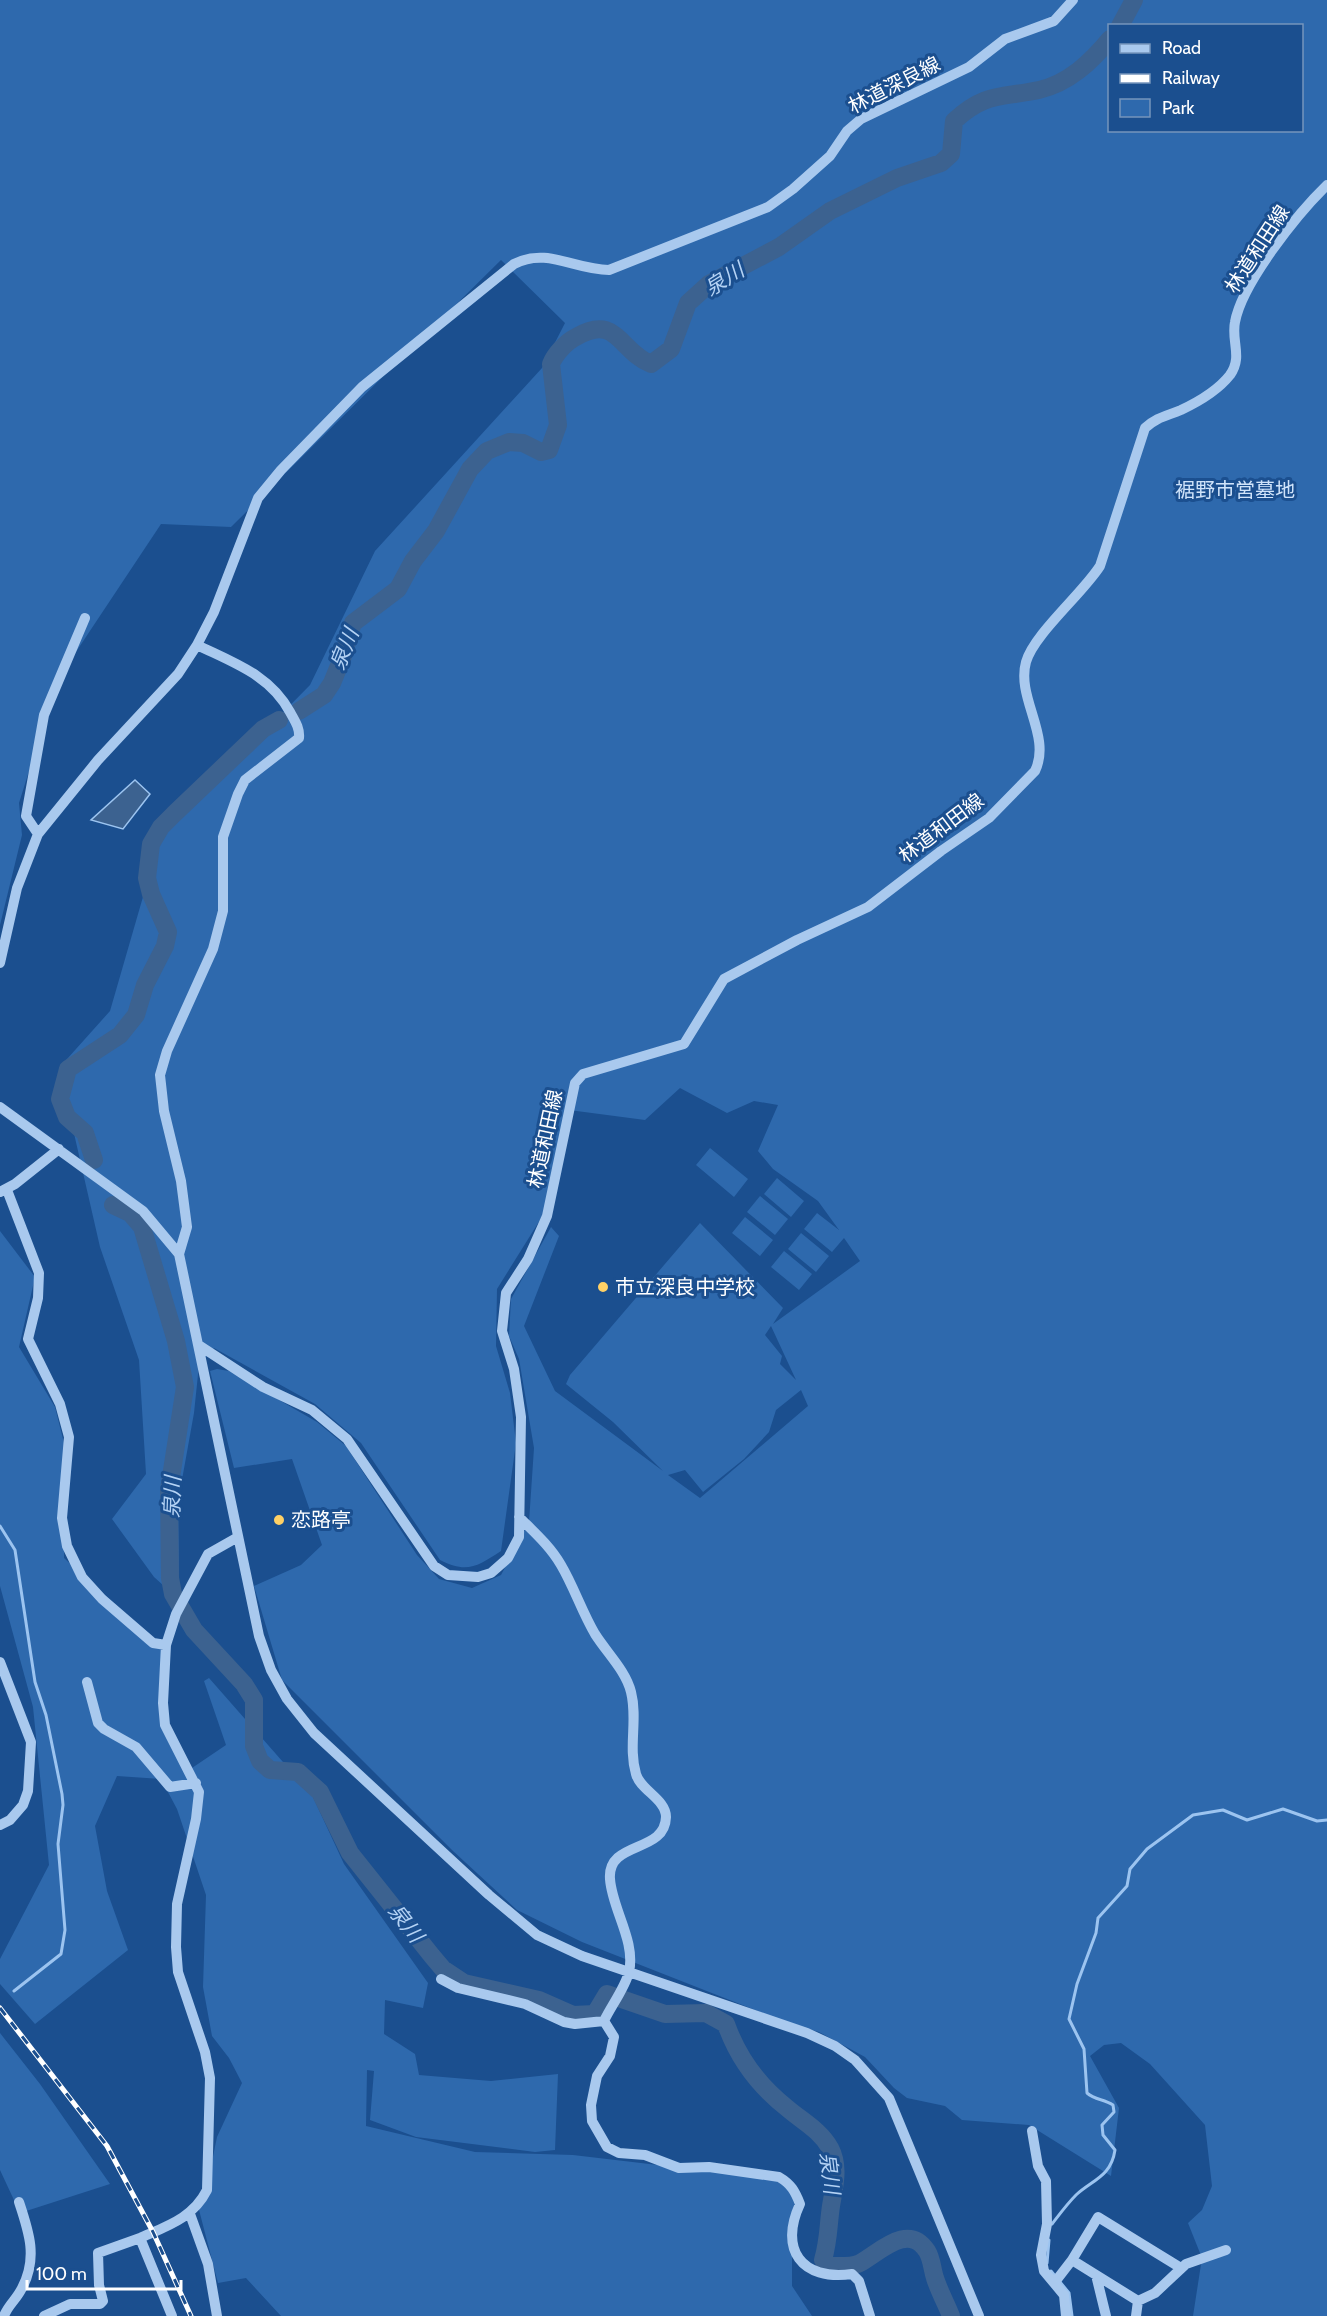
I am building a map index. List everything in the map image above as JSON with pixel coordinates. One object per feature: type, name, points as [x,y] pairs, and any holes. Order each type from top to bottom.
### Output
[{"type":"street","name":"林道深良線","points":[[197,645],[214,612],[258,498],[280,470],[362,387],[503,272],[525,258],[551,257],[594,270],[609,270],[768,207],[793,189],[830,156],[847,131],[861,119],[969,67],[1005,39],[1054,21],[1073,0]]},
{"type":"street","name":"林道和田線","points":[[200,1346],[263,1387],[312,1410],[347,1439],[434,1566],[448,1575],[478,1577],[491,1573],[508,1558],[519,1537],[521,1417],[514,1369],[502,1331],[506,1293],[528,1259],[547,1216],[575,1083],[583,1074],[684,1044],[724,979],[797,940],[868,907],[941,850],[989,818],[1035,771],[1039,762],[1039,742],[1026,688],[1026,660],[1048,628],[1091,581],[1100,566],[1145,428],[1156,418],[1198,401],[1229,376],[1238,360],[1235,321],[1243,299],[1282,235],[1327,185]]},
{"type":"street","points":[[38,834],[26,816],[44,715],[85,618]]},
{"type":"street","points":[[0,963],[17,888],[38,834],[98,760],[178,674],[197,645],[256,673],[276,690],[299,730],[299,738],[245,780],[238,794],[223,837],[224,911],[213,950],[167,1051],[160,1075],[164,1111],[181,1181],[187,1227],[179,1254]]},
{"type":"street","points":[[0,1107],[143,1211],[179,1254],[259,1636],[271,1670],[287,1699],[314,1732],[517,1920],[558,1946],[807,2033],[835,2046],[855,2060],[889,2098],[979,2316]]},
{"type":"street","points":[[59,1149],[3,1191],[39,1273],[38,1298],[28,1339],[60,1404],[69,1437],[62,1518],[67,1546],[82,1577],[102,1599],[153,1643],[166,1645]]},
{"type":"street","points":[[519,1517],[542,1539],[560,1563],[595,1634],[626,1678],[631,1690],[635,1715],[632,1754],[636,1775],[641,1784],[662,1805],[666,1816],[664,1828],[655,1838],[622,1852],[614,1860],[610,1878],[627,1942],[629,1972],[604,2021]]},
{"type":"street","points":[[44,2316],[69,2304],[100,2304],[103,2301],[99,2285],[99,2253],[140,2238],[190,2214],[201,2202],[207,2190],[210,2078],[205,2052],[178,1972],[176,1924],[177,1904],[198,1805],[196,1783],[164,1722],[166,1645],[176,1614],[208,1554],[220,1545],[238,1537]]},
{"type":"street","points":[[0,1662],[31,1742],[28,1791],[23,1805],[10,1820],[0,1825]]},
{"type":"street","points":[[87,1682],[93,1713],[104,1729],[136,1747],[170,1787],[196,1783]]},
{"type":"street","points":[[441,1979],[458,1988],[525,2004],[564,2022],[575,2024],[604,2021]]},
{"type":"street","points":[[604,2021],[614,2037],[610,2056],[597,2076],[591,2105],[592,2121],[602,2141],[619,2153],[645,2155],[679,2168],[709,2168],[779,2177],[788,2182],[795,2191],[800,2204],[792,2222],[792,2245],[797,2257],[808,2268],[823,2274],[852,2274],[859,2281],[870,2316]]},
{"type":"street","points":[[1032,2131],[1038,2166],[1046,2181],[1047,2224],[1041,2255],[1044,2271],[1057,2280],[1064,2295],[1066,2316]]},
{"type":"street","points":[[4,2316],[7,2307],[21,2290],[32,2261],[32,2247],[19,2202]]},
{"type":"street","points":[[190,2214],[208,2264],[217,2316]]},
{"type":"street","points":[[1057,2280],[1098,2217],[1181,2268]]},
{"type":"street","points":[[140,2238],[172,2316]]},
{"type":"street","points":[[1138,2301],[1155,2293],[1181,2268],[1226,2250]]},
{"type":"street","points":[[1072,2260],[1138,2301]]},
{"type":"street","points":[[1096,2275],[1106,2316]]},
{"type":"street","points":[[1136,2316],[1138,2301]]},
{"type":"green space","name":"裾野市営墓地","points":[[0,0],[1327,0],[1327,2316],[1193,2316],[1202,2258],[1188,2223],[1202,2210],[1212,2186],[1205,2125],[1150,2064],[1121,2043],[1104,2045],[1090,2056],[1119,2108],[1111,2176],[1029,2125],[962,2120],[945,2106],[907,2098],[894,2088],[865,2057],[819,2032],[788,2023],[582,1942],[517,1910],[453,1851],[282,1680],[254,1586],[301,1565],[322,1545],[292,1459],[234,1468],[210,1371],[217,1369],[229,1371],[317,1422],[346,1446],[417,1555],[439,1579],[472,1588],[501,1575],[529,1522],[534,1448],[519,1359],[509,1336],[511,1299],[551,1227],[559,1236],[524,1326],[555,1391],[663,1471],[613,1422],[566,1384],[570,1375],[700,1223],[783,1308],[773,1324],[860,1261],[844,1238],[832,1252],[804,1229],[817,1213],[839,1230],[818,1201],[773,1169],[758,1151],[778,1105],[754,1101],[727,1113],[680,1088],[645,1120],[569,1110],[545,1212],[497,1289],[496,1346],[510,1393],[516,1443],[501,1551],[493,1556],[479,1564],[465,1567],[458,1567],[440,1560],[361,1443],[315,1404],[214,1348],[199,1365],[194,1413],[178,1502],[179,1576],[174,1595],[154,1577],[112,1519],[146,1474],[139,1360],[100,1247],[59,1068],[110,1011],[160,838],[310,685],[375,551],[542,368],[565,323],[501,260],[231,527],[161,524],[58,679],[19,803],[22,835],[0,925]],"holes":[[[771,1326],[796,1380],[780,1364],[782,1356],[765,1335]],[[801,1390],[808,1406],[700,1498],[668,1475],[685,1470],[703,1492],[744,1459],[769,1432],[776,1410]]]},
{"type":"green space","points":[[710,1148],[748,1179],[734,1197],[696,1165]]},
{"type":"green space","points":[[777,1178],[804,1201],[791,1217],[764,1194]]},
{"type":"green space","points":[[760,1196],[788,1219],[775,1235],[747,1212]]},
{"type":"green space","points":[[745,1217],[773,1240],[760,1256],[732,1233]]},
{"type":"green space","points":[[0,1231],[35,1277],[19,1347],[55,1407],[64,1443],[64,1558],[161,1646],[165,1725],[189,1770],[226,1745],[204,1681],[209,1678],[312,1795],[344,1864],[428,1983],[423,2008],[385,2000],[384,2034],[415,2054],[419,2075],[491,2081],[558,2074],[555,2150],[535,2152],[416,2137],[370,2120],[374,2071],[367,2070],[366,2126],[475,2152],[573,2155],[785,2180],[800,2204],[792,2245],[792,2286],[812,2316],[281,2316],[246,2278],[218,2283],[198,2206],[209,2176],[217,2137],[242,2083],[229,2058],[212,2036],[203,1987],[206,1895],[177,1809],[161,1779],[117,1776],[95,1826],[107,1891],[128,1950],[35,2024],[0,1984],[0,1959],[49,1865],[33,1707],[0,1586]]},
{"type":"green space","points":[[801,1233],[829,1256],[816,1272],[788,1249]]},
{"type":"green space","points":[[784,1251],[812,1274],[799,1290],[771,1267]]},
{"type":"green space","points":[[0,2033],[40,2084],[110,2184],[20,2213],[0,2170]]},
{"type":"shaded area","points":[[135,780],[150,794],[123,829],[91,820]]},
{"type":"waterway","name":"泉川","points":[[1121,24],[1134,0]]},
{"type":"waterway","name":"泉川","points":[[299,711],[324,695],[332,683],[343,656],[353,623],[398,589],[413,561],[436,531],[470,469],[487,451],[509,442],[523,443],[541,452],[549,450],[558,425],[551,364],[568,342],[590,331],[601,329],[617,337],[640,358],[651,364],[671,349],[688,303],[709,284],[779,247],[830,211],[897,178],[941,163],[951,154],[954,121],[965,112],[975,105],[994,98],[1050,87],[1079,70],[1108,41]]},
{"type":"waterway","name":"泉川","points":[[94,1160],[85,1133],[67,1117],[60,1099],[68,1069],[120,1035],[136,1015],[145,985],[165,946],[168,932],[151,894],[147,878],[151,844],[161,827],[174,814],[263,729],[279,720]]},
{"type":"waterway","name":"泉川","points":[[113,1205],[130,1213],[142,1227],[176,1341],[185,1387],[169,1490],[170,1578],[173,1594],[194,1630],[244,1684],[254,1700],[254,1746],[260,1761],[270,1770],[298,1772],[320,1792],[350,1853],[443,1969],[464,1983],[539,2000],[573,2015],[595,2014],[607,1994],[665,2014],[706,2013],[726,2024],[750,2070],[777,2099],[821,2136],[833,2155],[835,2177],[823,2260],[829,2266],[853,2265],[894,2242],[911,2239],[919,2243],[929,2254],[937,2283],[951,2316]]},
{"type":"waterway","points":[[0,1526],[15,1550],[35,1682],[46,1715],[63,1805],[58,1844],[65,1930],[61,1954],[14,1991]]},
{"type":"waterway","points":[[1052,2224],[1076,2195],[1105,2172],[1113,2159],[1115,2150],[1103,2135],[1102,2125],[1114,2112],[1113,2105],[1087,2093],[1084,2049],[1069,2019],[1077,1984],[1096,1933],[1098,1918],[1127,1886],[1130,1869],[1147,1849],[1193,1815],[1223,1810],[1247,1820],[1283,1809],[1317,1821],[1327,1820]]},
{"type":"waterway","points":[[1047,2263],[1049,2240]]},
{"type":"waterway","points":[[1051,2271],[1069,2293],[1072,2316]]},
{"type":"railway","points":[[0,2008],[107,2146],[153,2232],[191,2316]]},
{"type":"place","name":"市立深良中学校","points":[[603,1287]]},
{"type":"place","name":"恋路亭","points":[[279,1520]]}]
